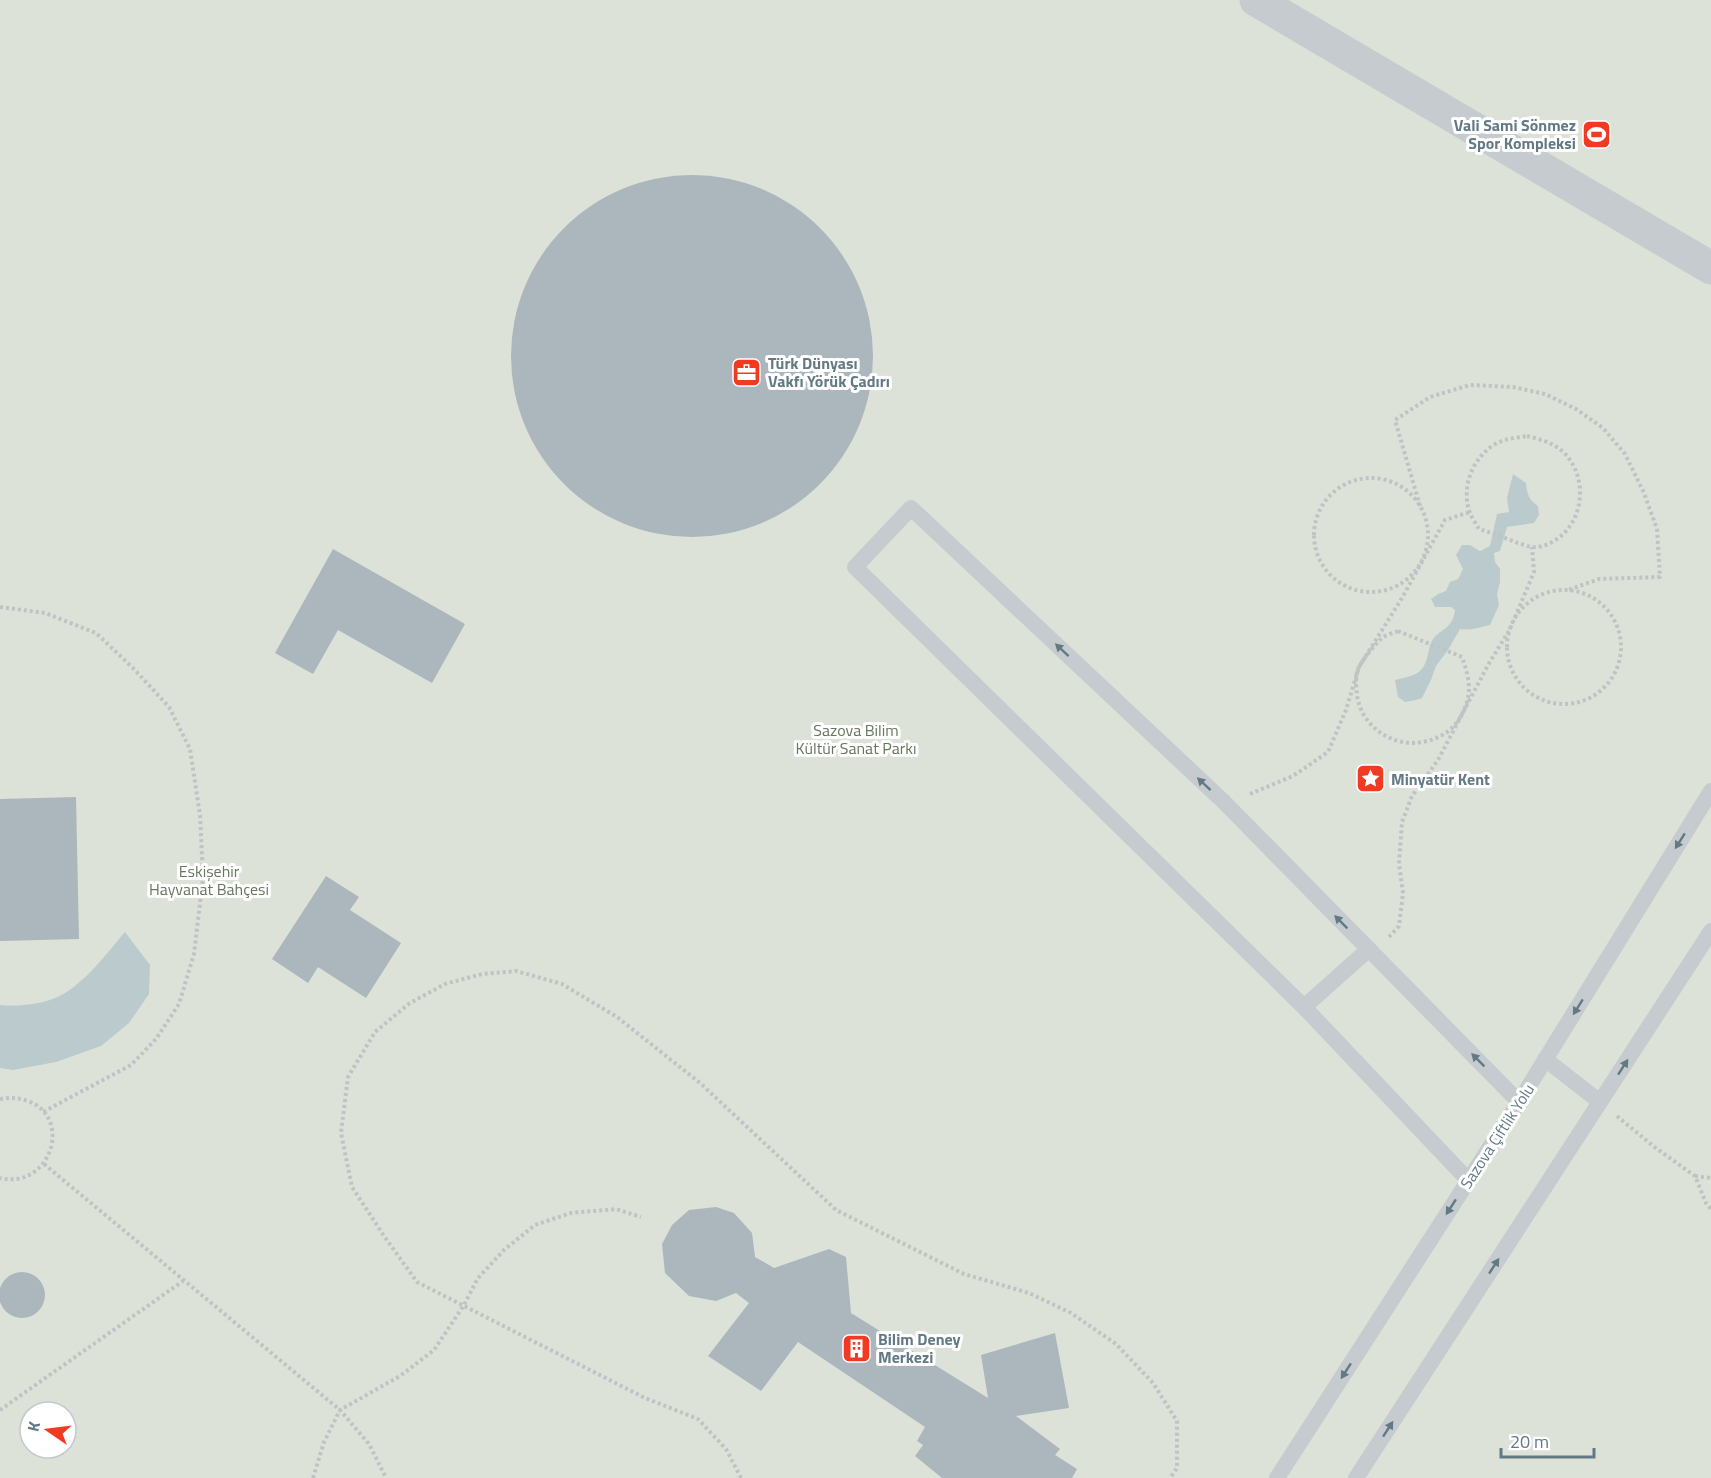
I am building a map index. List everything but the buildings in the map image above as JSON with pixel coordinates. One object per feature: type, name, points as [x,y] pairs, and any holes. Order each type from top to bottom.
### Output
[{"type":"street","points":[[1256,0],[1711,268]]},
{"type":"lane","points":[[1468,1180],[1304,1007],[855,567],[911,508],[1224,802],[1520,1102]]},
{"type":"lane","name":"Sazova Çiftlik Yolu","points":[[1278,1478],[1520,1102],[1711,791]]},
{"type":"lane","points":[[1356,1478],[1711,931]]},
{"type":"lane","points":[[1304,1007],[1369,949]]},
{"type":"lane","points":[[1545,1059],[1600,1102]]},
{"type":"path","points":[[1369,949],[1382,945],[1399,926],[1402,893],[1399,864],[1402,822],[1412,796],[1438,760],[1519,612],[1533,600],[1549,592],[1568,590],[1599,579],[1660,577],[1657,529],[1644,493],[1624,454],[1603,428],[1576,409],[1545,394],[1514,387],[1470,385],[1430,397],[1395,420],[1427,523],[1428,542],[1423,560],[1412,576],[1396,587],[1377,592],[1358,591],[1341,584],[1326,570],[1317,554],[1315,535],[1318,516],[1326,500],[1340,488],[1357,480],[1375,478],[1393,482],[1409,492],[1420,506]]},
{"type":"path","points":[[1527,436],[1545,440],[1561,450],[1573,465],[1580,482],[1580,500],[1575,519],[1564,534],[1548,545],[1532,547],[1479,529],[1470,512],[1466,493],[1469,475],[1479,459],[1492,446],[1509,438],[1527,436]]},
{"type":"path","points":[[1224,802],[1259,791],[1293,776],[1328,752],[1346,710],[1359,667],[1402,598],[1446,520],[1470,512]]},
{"type":"path","points":[[1532,547],[1534,572],[1510,629],[1507,647],[1510,666],[1519,683],[1534,696],[1551,703],[1570,705],[1589,699],[1605,688],[1616,672],[1621,654],[1620,636],[1614,618],[1602,604],[1586,594],[1568,590]]},
{"type":"path","points":[[0,607],[45,613],[96,633],[133,668],[169,707],[190,748],[200,815],[202,878],[194,954],[179,1004],[156,1039],[131,1065],[43,1112]]},
{"type":"path","points":[[1398,631],[1462,657],[1468,674],[1469,693],[1464,711],[1453,727],[1437,738],[1419,744],[1400,742],[1382,735],[1368,722],[1358,705],[1356,686],[1359,667],[1381,639],[1398,631]]},
{"type":"path","points":[[741,1478],[726,1449],[698,1419],[645,1398],[417,1282],[384,1236],[352,1187],[341,1133],[348,1077],[375,1032],[410,1003],[445,984],[482,974],[516,971],[561,984],[617,1017],[700,1083],[836,1210],[964,1274],[1029,1293],[1071,1313],[1116,1344],[1153,1383],[1177,1421],[1177,1468],[1170,1478]]},
{"type":"path","points":[[0,1100],[19,1098],[33,1103],[43,1112],[50,1124],[53,1138],[44,1164],[34,1173],[21,1179],[0,1178]]},
{"type":"path","points":[[1600,1102],[1653,1146],[1695,1176],[1711,1178]]},
{"type":"path","points":[[44,1164],[340,1410],[369,1444],[386,1478]]},
{"type":"path","points":[[1695,1176],[1706,1203],[1711,1209]]},
{"type":"path","points":[[313,1478],[324,1442],[340,1410],[400,1376],[434,1350],[464,1305],[478,1278],[504,1250],[535,1225],[571,1213],[616,1209],[641,1216]]},
{"type":"path","points":[[0,1410],[183,1281]]},
{"type":"green space","name":"Sazova Bilim Kültür Sanat Parkı","points":[[0,0],[1711,0],[1711,1478],[0,1478]]},
{"type":"shaded area","points":[[1513,474],[1526,483],[1529,496],[1538,506],[1539,515],[1534,523],[1507,527],[1500,551],[1494,553],[1495,562],[1500,569],[1497,594],[1499,605],[1490,625],[1460,629],[1436,666],[1422,698],[1405,702],[1398,697],[1395,680],[1421,670],[1433,639],[1450,624],[1454,616],[1455,610],[1451,607],[1435,607],[1431,599],[1446,591],[1450,582],[1458,579],[1463,569],[1456,555],[1462,545],[1470,545],[1480,551],[1490,546],[1497,514],[1509,512],[1507,498]]},
{"type":"shaded area","points":[[125,932],[150,965],[149,994],[129,1023],[101,1046],[56,1062],[13,1070],[0,1068],[0,1005],[33,1004],[65,993],[90,973]]},
{"type":"place","name":"Vali Sami Sönmez Spor Kompleksi","points":[[1597,134]]},
{"type":"place","name":"Türk Dünyası Vakfı Yörük Çadırı","points":[[747,372]]},
{"type":"place","name":"Minyatür Kent","points":[[1370,779]]},
{"type":"place","name":"Bilim Deney Merkezi","points":[[857,1348]]},
{"type":"park label","name":"Eskişehir Hayvanat Bahçesi","points":[[209,880]]}]
